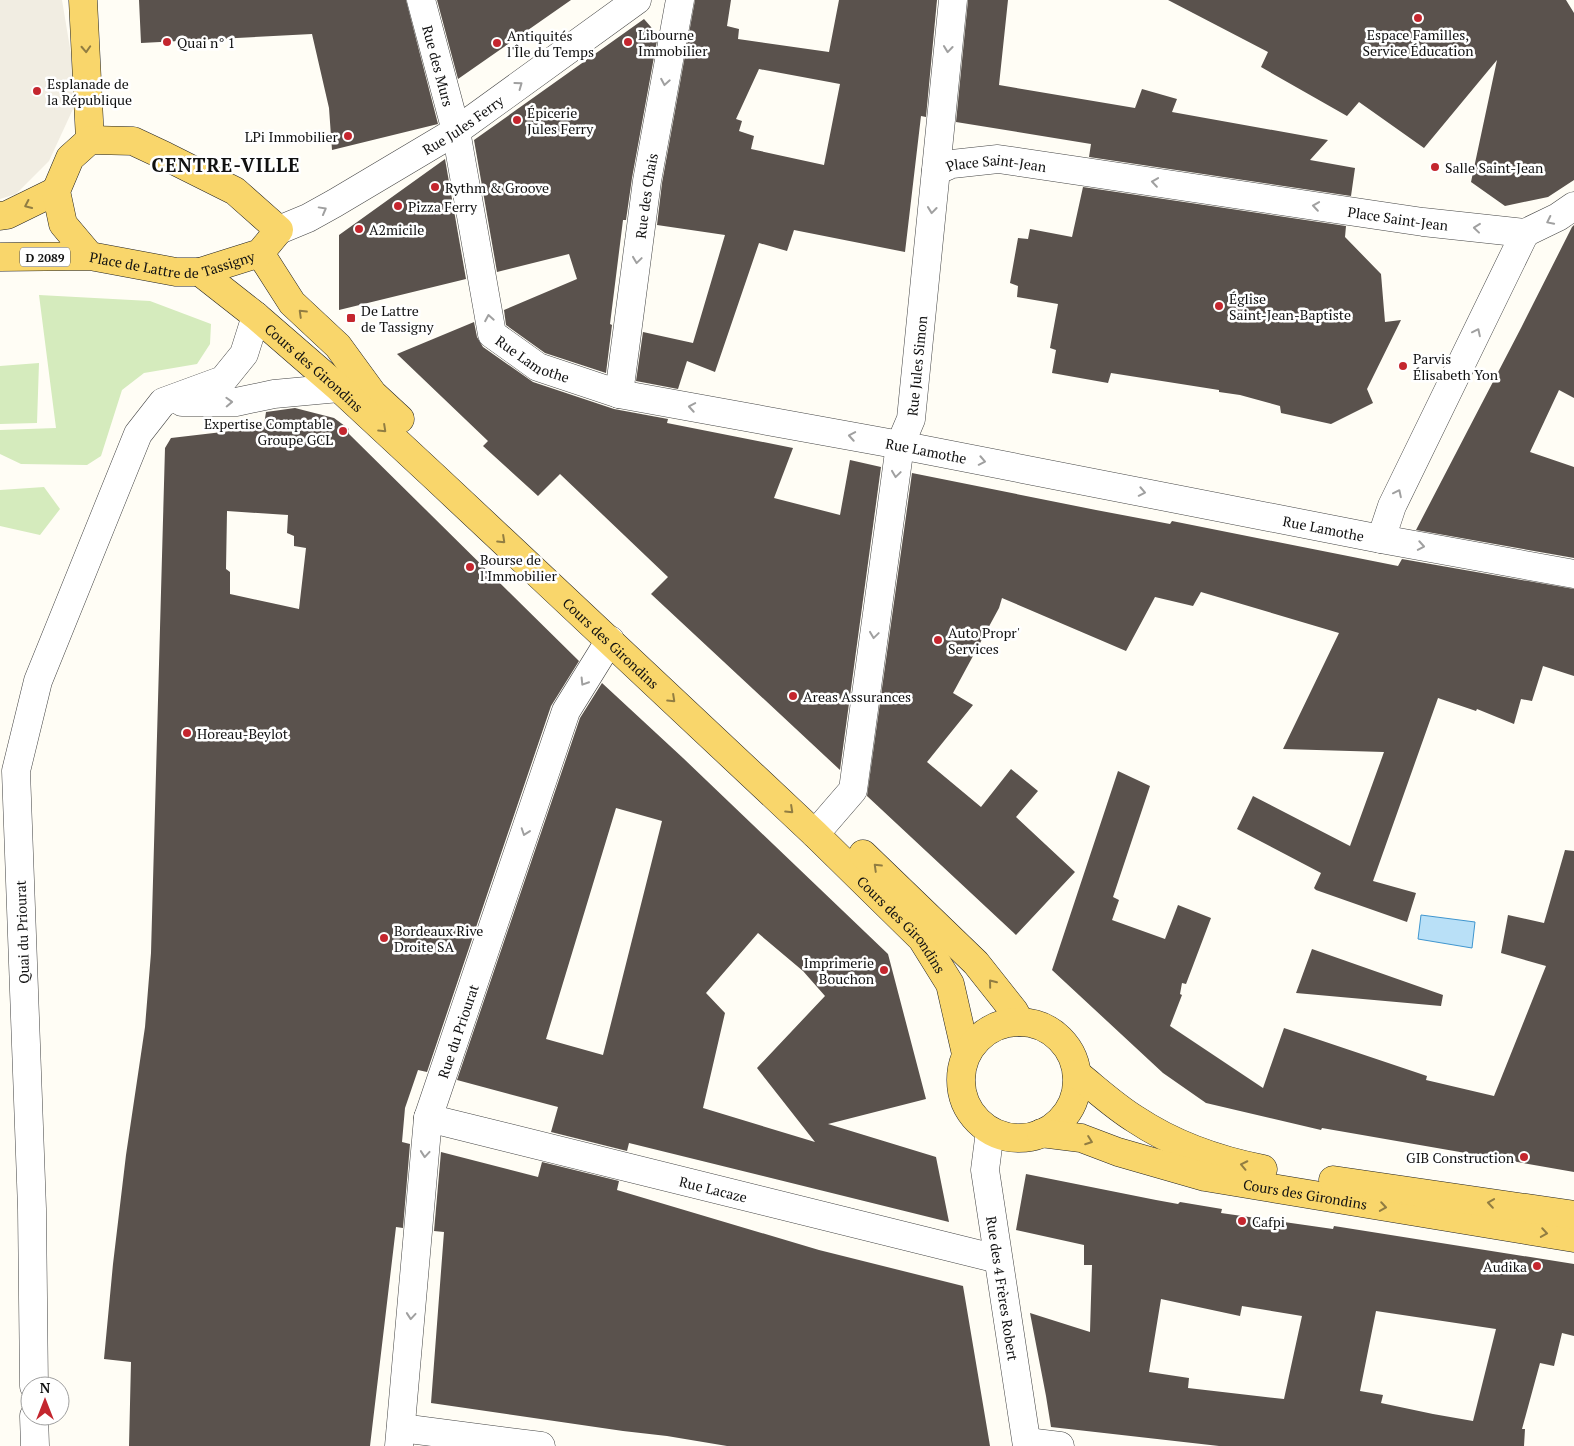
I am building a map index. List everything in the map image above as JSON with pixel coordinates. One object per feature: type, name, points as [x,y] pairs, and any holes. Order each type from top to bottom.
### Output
[{"type":"main road","points":[[83,0],[90,140]]},
{"type":"main road","points":[[0,216],[7,215],[56,191],[70,158],[90,140],[133,141],[235,191],[279,230]]},
{"type":"main road","name":"Place de Lattre de Tassigny","points":[[56,191],[62,224],[90,256],[176,272],[200,272],[260,253],[279,230]]},
{"type":"main road","name":"Cours des Girondins","points":[[260,253],[292,303],[338,346],[373,394],[822,827],[922,939],[950,984],[966,1054]]},
{"type":"main road","name":"D 2089","points":[[0,257],[90,256]]},
{"type":"main road","name":"Cours des Girondins","points":[[200,272],[256,316],[339,388],[610,640],[976,963],[1014,1011],[1020,1022]]},
{"type":"main road","name":"Cours des Girondins","points":[[1020,1022],[1037,1024],[1052,1032],[1064,1043],[1073,1058],[1077,1074],[1075,1093],[1069,1110],[1056,1124],[1041,1133],[1024,1138],[1006,1136],[990,1131],[978,1122],[969,1111],[960,1083],[966,1054],[976,1041],[988,1030],[1004,1024],[1020,1022]]},
{"type":"main road","name":"Cours des Girondins","points":[[1077,1074],[1134,1119],[1199,1152],[1230,1162],[1264,1170],[1574,1214]]},
{"type":"main road","name":"Cours des Girondins","points":[[1041,1133],[1081,1138],[1118,1152],[1205,1177],[1574,1238]]},
{"type":"street","name":"Rue des Murs","points":[[421,0],[456,131]]},
{"type":"street","name":"Rue Jules Ferry","points":[[279,230],[308,218],[335,203],[456,131],[637,0]]},
{"type":"street","name":"Rue des Chais","points":[[619,394],[647,181],[680,0]]},
{"type":"street","name":"Rue Jules Simon","points":[[822,827],[853,790],[900,444],[911,419],[953,0]]},
{"type":"street","name":"Rue Lamothe","points":[[456,131],[492,334],[538,367],[619,394],[900,444],[1381,539],[1574,574]]},
{"type":"street","name":"Place Saint-Jean","points":[[936,171],[952,164],[998,159],[1423,222],[1525,233]]},
{"type":"street","points":[[1381,539],[1392,506],[1525,233],[1558,217],[1574,206]]},
{"type":"street","points":[[163,402],[223,380],[244,354],[256,316]]},
{"type":"street","points":[[163,402],[236,402],[274,394],[339,388]]},
{"type":"street","name":"Quai du Priourat","points":[[34,1376],[32,1209],[16,771],[38,681],[112,495],[138,434],[163,402]]},
{"type":"street","name":"Rue du Priourat","points":[[400,1437],[428,1118],[566,711],[610,640]]},
{"type":"street","name":"Rue Lacaze","points":[[428,1118],[998,1258]]},
{"type":"street","name":"Rue des 4 Frères Robert","points":[[990,1131],[985,1170],[1027,1444]]},
{"type":"street","points":[[34,1426],[35,1446]]},
{"type":"street","points":[[400,1437],[541,1446]]},
{"type":"street","points":[[1027,1444],[1060,1446]]},
{"type":"green space","points":[[39,295],[150,301],[211,324],[210,344],[197,364],[144,373],[122,390],[101,456],[87,465],[21,464],[0,454],[0,430],[56,428]]},
{"type":"green space","points":[[39,363],[37,423],[0,424],[0,366]]},
{"type":"green space","points":[[44,487],[60,509],[40,535],[0,526],[0,490]]},
{"type":"shaded area","name":"Esplanade de la République","points":[[0,0],[62,0],[74,72],[73,109],[49,161],[16,194],[0,199]]},
{"type":"water","points":[[1421,915],[1475,922],[1472,948],[1418,939]]},
{"type":"building","points":[[139,0],[406,0],[438,124],[332,150],[329,108],[312,34],[141,43]]},
{"type":"building","points":[[437,0],[571,0],[458,79]]},
{"type":"building","points":[[695,0],[731,0],[727,26],[739,29],[738,39],[829,52],[839,0],[937,0],[926,117],[921,116],[905,252],[794,230],[787,251],[759,243],[715,372],[687,361],[678,389],[636,381],[643,332],[693,343],[725,235],[657,225],[662,183]],"holes":[[[759,69],[840,84],[824,165],[751,149],[754,136],[739,131],[742,121],[736,119]]]},
{"type":"building","points":[[968,0],[1008,0],[999,85],[1135,108],[1142,89],[1177,99],[1172,112],[1328,140],[1310,160],[1355,168],[1351,196],[1089,157],[1091,144],[956,122]]},
{"type":"building","points":[[1168,0],[1566,0],[1574,13],[1574,180],[1548,197],[1505,206],[1471,182],[1497,60],[1424,148],[1359,102],[1347,116],[1261,67],[1268,52]]},
{"type":"building","points":[[644,19],[658,35],[626,220],[623,220],[606,373],[545,353],[506,325],[504,310],[577,279],[569,254],[497,272],[474,140]]},
{"type":"building","points":[[445,159],[466,279],[339,310],[339,235]]},
{"type":"building","name":"Église Saint-Jean-Baptiste","points":[[1083,187],[1346,226],[1345,237],[1381,274],[1385,322],[1401,320],[1367,389],[1373,403],[1331,424],[1281,413],[1280,406],[1240,395],[1219,392],[1219,390],[1111,373],[1108,383],[1052,373],[1056,350],[1050,348],[1058,304],[1017,297],[1018,286],[1010,283],[1018,238],[1028,239],[1030,229],[1072,237]]},
{"type":"building","points":[[1574,225],[1574,398],[1559,390],[1530,452],[1574,467],[1574,558],[1416,530],[1572,227]]},
{"type":"building","points":[[474,322],[477,337],[483,347],[533,382],[614,409],[668,419],[667,423],[793,448],[774,498],[840,515],[850,460],[881,467],[840,770],[651,594],[668,577],[560,474],[538,496],[483,446],[488,441],[397,354]]},
{"type":"building","points":[[295,408],[334,418],[349,429],[349,434],[579,661],[551,706],[427,1072],[418,1070],[405,1108],[402,1142],[410,1144],[403,1228],[396,1227],[370,1446],[129,1446],[131,1362],[104,1359],[126,1155],[145,1027],[151,953],[165,448],[171,438],[264,425],[266,412]],"holes":[[[227,511],[288,515],[287,533],[294,536],[294,546],[306,548],[299,609],[230,594],[230,572],[226,569]]]},
{"type":"building","points":[[912,473],[1096,510],[1170,524],[1172,521],[1398,566],[1402,559],[1574,589],[1574,676],[1543,666],[1532,701],[1521,699],[1514,724],[1477,709],[1476,711],[1438,698],[1373,881],[1416,893],[1407,922],[1316,890],[1314,888],[1321,873],[1237,829],[1253,796],[1350,846],[1384,752],[1283,749],[1339,633],[1201,592],[1193,606],[1155,597],[1126,651],[1002,598],[999,608],[953,693],[973,705],[927,762],[981,807],[1011,769],[1038,791],[1016,817],[1075,872],[1016,935],[867,796]]},
{"type":"building","points":[[602,683],[888,954],[926,1099],[828,1124],[936,1157],[949,1222],[629,1143],[627,1151],[551,1132],[558,1107],[457,1080],[580,718]],"holes":[[[616,808],[662,821],[603,1055],[546,1039]],[[758,933],[803,971],[825,996],[757,1068],[815,1142],[703,1108],[725,1013],[706,993]]]},
{"type":"building","points":[[1118,771],[1150,786],[1113,897],[1119,900],[1112,920],[1165,939],[1178,905],[1211,918],[1186,984],[1182,983],[1180,994],[1182,995],[1170,1026],[1263,1088],[1284,1028],[1427,1076],[1426,1080],[1494,1096],[1546,966],[1501,953],[1508,915],[1544,923],[1565,850],[1574,851],[1574,1172],[1322,1128],[1321,1130],[1206,1103],[1163,1073],[1052,970]]},
{"type":"building","points":[[1312,949],[1443,995],[1441,1006],[1296,993]]},
{"type":"building","points":[[441,1152],[538,1177],[542,1162],[619,1181],[617,1190],[819,1250],[963,1286],[990,1446],[727,1446],[431,1403],[444,1232],[434,1231]]},
{"type":"building","points":[[1026,1174],[1178,1204],[1180,1202],[1222,1209],[1221,1213],[1333,1229],[1334,1226],[1574,1264],[1574,1336],[1562,1333],[1554,1366],[1540,1363],[1522,1429],[1525,1429],[1524,1446],[1219,1446],[1051,1427],[1030,1313],[1090,1332],[1092,1265],[1084,1265],[1084,1245],[1016,1230]],"holes":[[[1161,1299],[1240,1316],[1242,1306],[1302,1316],[1284,1399],[1188,1388],[1189,1378],[1149,1372]],[[1376,1311],[1496,1329],[1473,1421],[1381,1403],[1383,1395],[1360,1391]]]},
{"type":"place","name":"Espace Familles, Service Éducation","points":[[1418,18]]},
{"type":"place","name":"Quai n° 1","points":[[167,42]]},
{"type":"place","name":"Libourne Immobilier","points":[[628,42]]},
{"type":"place","name":"Antiquités l'Île du Temps","points":[[497,43]]},
{"type":"place","name":"Esplanade de la République","points":[[37,91]]},
{"type":"place","name":"Épicerie Jules Ferry","points":[[517,120]]},
{"type":"place","name":"LPi Immobilier","points":[[348,136]]},
{"type":"place","name":"Salle Saint-Jean","points":[[1435,167]]},
{"type":"place","name":"Rythm & Groove","points":[[435,187]]},
{"type":"place","name":"Pizza Ferry","points":[[398,206]]},
{"type":"place","name":"A2micile","points":[[359,229]]},
{"type":"place","name":"Église Saint-Jean-Baptiste","points":[[1219,306]]},
{"type":"place","name":"De Lattre de Tassigny","points":[[351,318]]},
{"type":"place","name":"Parvis Élisabeth Yon","points":[[1403,366]]},
{"type":"place","name":"Expertise Comptable Groupe GCL","points":[[343,431]]},
{"type":"place","name":"Bourse de l'Immobilier","points":[[470,567]]},
{"type":"place","name":"Auto Propr' Services","points":[[938,640]]},
{"type":"place","name":"Areas Assurances","points":[[793,696]]},
{"type":"place","name":"Horeau-Beylot","points":[[187,733]]},
{"type":"place","name":"Bordeaux Rive Droite SA","points":[[384,938]]},
{"type":"place","name":"Imprimerie Bouchon","points":[[884,970]]},
{"type":"place","name":"GIB Construction","points":[[1524,1157]]},
{"type":"place","name":"Cafpi","points":[[1242,1221]]},
{"type":"place","name":"Audika","points":[[1537,1266]]},
{"type":"district","name":"CENTRE-VILLE","points":[[226,164]]}]
